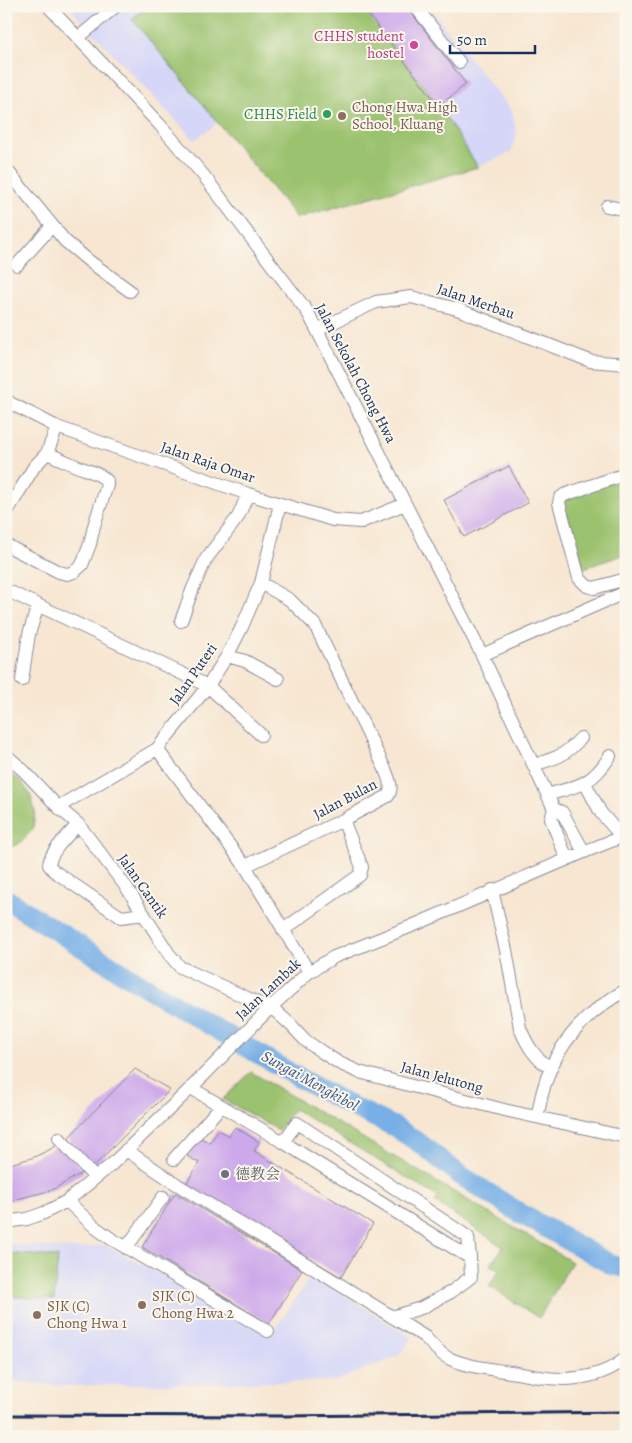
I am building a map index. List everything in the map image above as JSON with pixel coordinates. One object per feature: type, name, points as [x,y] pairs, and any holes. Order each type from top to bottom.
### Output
[{"type":"street","name":"Jalan Sekolah Chong Hwa","points":[[48,6],[160,125],[204,176],[306,312],[317,330],[482,655],[554,809],[562,812],[584,852]]},
{"type":"street","points":[[78,38],[116,6]]},
{"type":"street","points":[[414,6],[459,62]]},
{"type":"street","points":[[6,169],[65,241],[130,291]]},
{"type":"street","points":[[607,206],[626,210]]},
{"type":"street","points":[[17,265],[52,226]]},
{"type":"street","name":"Jalan Merbau","points":[[317,330],[376,302],[411,297],[457,309],[590,361],[626,364]]},
{"type":"street","name":"Jalan Raja Omar","points":[[8,404],[57,427],[248,494],[333,520],[361,522],[404,504]]},
{"type":"street","points":[[6,513],[34,466],[47,453],[57,427]]},
{"type":"street","points":[[6,545],[59,572],[67,574],[74,572],[82,565],[90,544],[107,481],[98,474],[47,453]]},
{"type":"street","points":[[626,474],[564,495],[560,498],[559,503],[579,578],[587,586],[594,588],[626,579]]},
{"type":"street","points":[[181,621],[192,588],[206,559],[238,517],[248,494]]},
{"type":"street","name":"Jalan Puteri","points":[[58,807],[157,749],[208,686],[227,656],[261,583],[280,504]]},
{"type":"street","name":"Jalan Bulan","points":[[245,866],[343,820],[388,796],[391,784],[315,625],[290,600],[261,583]]},
{"type":"street","points":[[6,590],[208,686],[260,735]]},
{"type":"street","points":[[482,655],[626,592]]},
{"type":"street","points":[[22,680],[29,634],[38,606]]},
{"type":"street","points":[[227,656],[244,661],[278,679]]},
{"type":"street","points":[[534,765],[565,754],[581,738]]},
{"type":"street","points":[[157,749],[245,866],[309,972]]},
{"type":"street","name":"Jalan Cantik","points":[[6,755],[58,807],[78,824],[127,888],[169,954],[180,967],[258,1003],[271,1007]]},
{"type":"street","points":[[547,795],[585,783],[598,773],[610,756]]},
{"type":"street","points":[[585,783],[601,813],[624,836]]},
{"type":"street","name":"Jalan Sekolah Chong Hwa","points":[[554,809],[551,819],[567,859]]},
{"type":"street","points":[[283,930],[360,875],[362,867],[343,820]]},
{"type":"street","points":[[78,824],[53,852],[49,865],[54,871],[121,917],[144,914]]},
{"type":"street","name":"Jalan Lambak","points":[[6,1222],[27,1219],[44,1213],[67,1200],[111,1165],[191,1088],[259,1018],[309,972],[334,957],[624,836]]},
{"type":"street","points":[[492,890],[506,950],[520,1028],[532,1052],[551,1068]]},
{"type":"street","points":[[537,1117],[545,1083],[551,1068],[571,1034],[584,1020],[605,1003],[626,990]]},
{"type":"street","name":"Jalan Jelutong","points":[[271,1007],[306,1041],[338,1063],[359,1072],[504,1110],[626,1137]]},
{"type":"street","points":[[191,1088],[283,1142],[470,1258]]},
{"type":"street","points":[[174,1159],[221,1106]]},
{"type":"street","points":[[283,1142],[297,1123],[468,1237],[471,1277],[451,1292],[421,1308],[392,1317]]},
{"type":"street","points":[[59,1138],[95,1178]]},
{"type":"street","points":[[126,1150],[178,1185],[425,1337],[446,1357],[489,1370],[532,1376],[576,1378],[599,1373],[626,1358]]},
{"type":"street","points":[[126,1248],[163,1197]]},
{"type":"street","points":[[67,1200],[96,1228],[126,1248],[268,1331]]},
{"type":"shaded area","name":"CHHS Field","points":[[70,6],[428,6],[511,110],[517,133],[511,152],[478,167],[297,218],[218,123],[194,140],[76,15]]},
{"type":"shaded area","name":"SJK (C) Chong Hwa 2","points":[[6,1244],[73,1249],[106,1245],[271,1335],[312,1275],[412,1338],[398,1356],[335,1381],[62,1386],[6,1381]]},
{"type":"green space","name":"CHHS Field","points":[[148,6],[362,6],[439,106],[478,167],[297,218],[132,19]]},
{"type":"green space","points":[[624,478],[626,484],[626,554],[584,568],[561,500]]},
{"type":"green space","points":[[6,771],[21,781],[30,794],[35,811],[33,829],[19,844],[6,848]]},
{"type":"green space","points":[[251,1072],[572,1262],[539,1318],[489,1286],[499,1271],[490,1265],[503,1247],[435,1202],[438,1197],[294,1109],[278,1130],[223,1099]]},
{"type":"green space","points":[[6,1253],[58,1257],[54,1300],[6,1296]]},
{"type":"building","name":"CHHS student hostel","points":[[362,6],[406,6],[466,84],[439,106]]},
{"type":"building","points":[[509,466],[528,503],[464,537],[444,500]]},
{"type":"building","points":[[135,1069],[170,1090],[92,1168],[68,1138]]},
{"type":"building","points":[[235,1127],[259,1142],[254,1151],[373,1224],[341,1277],[186,1184],[199,1163],[187,1156],[199,1137],[210,1143],[218,1130],[229,1136]]},
{"type":"building","points":[[60,1143],[84,1172],[52,1190],[6,1202],[6,1165],[32,1158]]},
{"type":"building","points":[[175,1193],[302,1270],[269,1324],[142,1247]]},
{"type":"waterway","name":"Sungai Mengkibol","points":[[6,899],[134,980],[299,1078],[395,1127],[422,1145],[460,1175],[523,1215],[612,1265],[626,1268]]},
{"type":"railway","points":[[6,1415],[284,1416],[626,1412]]},
{"type":"place","name":"CHHS student hostel","points":[[414,45]]},
{"type":"place","name":"CHHS Field","points":[[327,114]]},
{"type":"place","name":"Chong Hwa High School, Kluang","points":[[342,116]]},
{"type":"place","name":"德教会","points":[[225,1174]]},
{"type":"place","name":"SJK (C) Chong Hwa 2","points":[[142,1305]]},
{"type":"place","name":"SJK (C) Chong Hwa 1","points":[[37,1315]]}]
